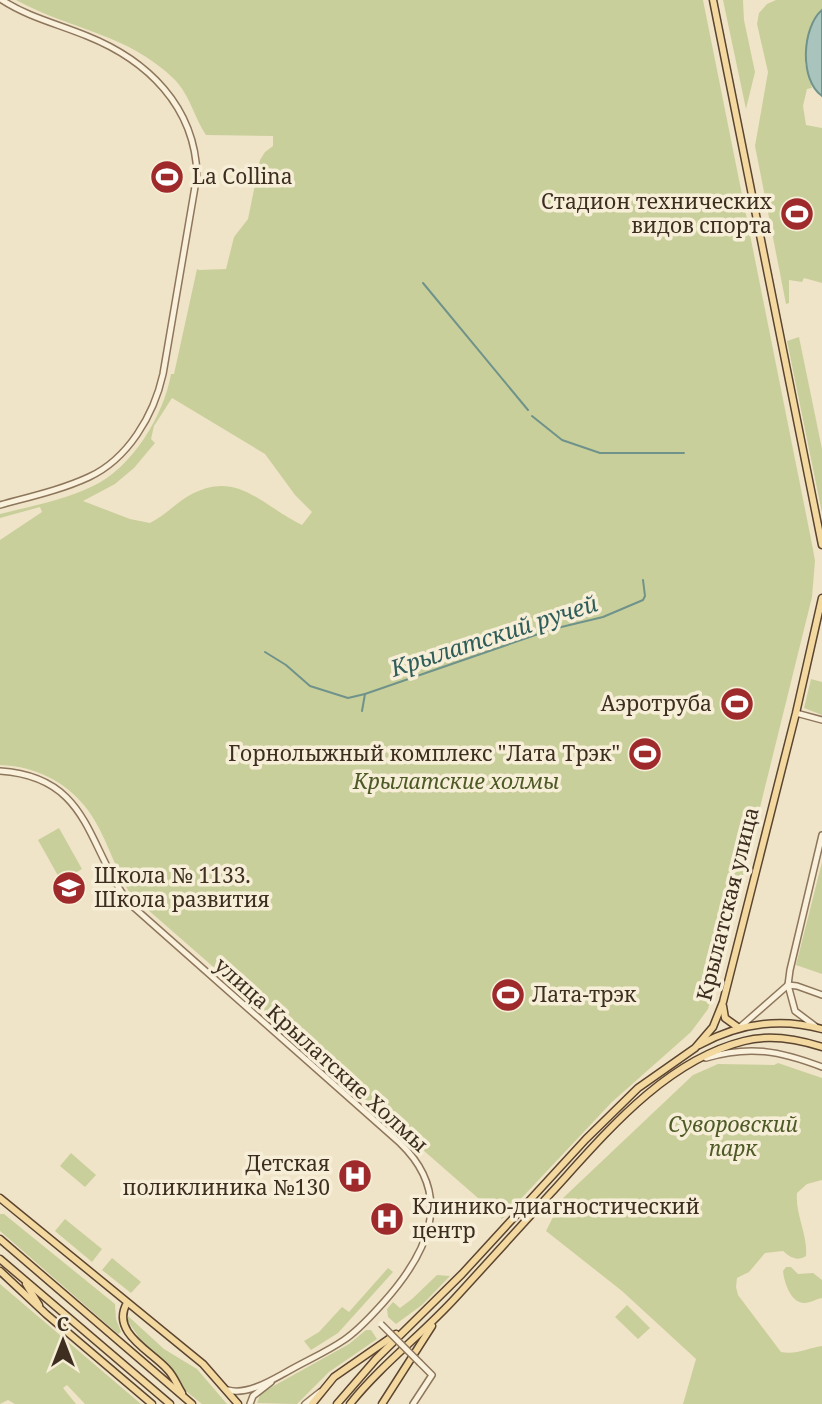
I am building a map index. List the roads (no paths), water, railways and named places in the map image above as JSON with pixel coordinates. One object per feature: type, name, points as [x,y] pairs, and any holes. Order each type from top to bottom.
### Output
[{"type":"main road","points":[[713,0],[822,545]]},
{"type":"main road","name":"Крылатская улица","points":[[337,1404],[376,1359],[420,1317],[586,1139],[638,1088],[695,1048],[713,1027],[723,1002],[796,713],[822,598]]},
{"type":"main road","points":[[723,1002],[725,1018],[739,1028]]},
{"type":"main road","points":[[695,1048],[716,1036],[754,1025],[784,1023],[820,1028]]},
{"type":"main road","points":[[382,1404],[430,1328],[453,1301],[602,1138],[645,1097],[678,1071],[727,1046],[747,1040],[786,1038],[822,1047]]},
{"type":"main road","points":[[0,1198],[203,1364],[238,1404]]},
{"type":"main road","points":[[0,1239],[192,1404]]},
{"type":"main road","points":[[0,1259],[170,1404]]},
{"type":"main road","points":[[0,1271],[152,1404]]},
{"type":"main road","points":[[21,1277],[46,1314]]},
{"type":"main road","points":[[350,1404],[382,1368],[453,1301]]},
{"type":"main road","points":[[127,1303],[123,1320],[127,1331],[168,1370],[186,1398]]},
{"type":"main road","points":[[312,1404],[334,1377],[420,1317]]},
{"type":"street","points":[[0,505],[63,486],[97,472],[122,451],[147,419],[156,400],[163,374],[197,175],[195,156],[180,113],[169,94],[147,70],[130,57],[102,43],[24,12],[2,0]]},
{"type":"street","points":[[796,713],[822,720]]},
{"type":"street","name":"улица Крылатские Холмы","points":[[0,771],[30,775],[43,780],[72,803],[85,818],[112,877],[130,904],[310,1061],[416,1158],[429,1192],[428,1227],[419,1254],[411,1270],[372,1315],[345,1340],[282,1374],[246,1390],[228,1390]]},
{"type":"street","points":[[820,1028],[794,1012],[788,985],[822,835]]},
{"type":"street","points":[[739,1028],[788,985],[822,995]]},
{"type":"street","points":[[700,1059],[736,1050],[761,1050],[795,1057],[822,1067]]},
{"type":"street","points":[[372,1315],[432,1375],[413,1404]]},
{"type":"street","points":[[250,1404],[253,1396],[282,1374]]},
{"type":"street","points":[[305,1404],[322,1390]]},
{"type":"water","points":[[822,10],[822,96],[809,78],[806,53],[810,28]]},
{"type":"waterway","points":[[423,283],[528,410]]},
{"type":"waterway","points":[[532,416],[562,440],[600,453],[684,453]]},
{"type":"waterway","name":"Крылатский ручей","points":[[362,711],[365,694],[553,629],[603,617],[643,600],[643,580]]},
{"type":"waterway","points":[[265,652],[286,665],[310,686],[348,698],[365,694]]},
{"type":"place","name":"La Collina","points":[[167,177]]},
{"type":"place","name":"Стадион технических видов спорта","points":[[797,214]]},
{"type":"place","name":"Аэротруба","points":[[737,704]]},
{"type":"place","name":"Горнолыжный комплекс \"Лата Трэк\"","points":[[645,754]]},
{"type":"place","name":"Школа № 1133. Школа развития","points":[[69,888]]},
{"type":"place","name":"Лата-трэк","points":[[508,995]]},
{"type":"place","name":"Детская поликлиника №130","points":[[355,1176]]},
{"type":"place","name":"Клинико-диагностический центр","points":[[387,1219]]},
{"type":"park label","name":"Крылатские холмы","points":[[456,782]]},
{"type":"park label","name":"Суворовский парк","points":[[733,1137]]}]
